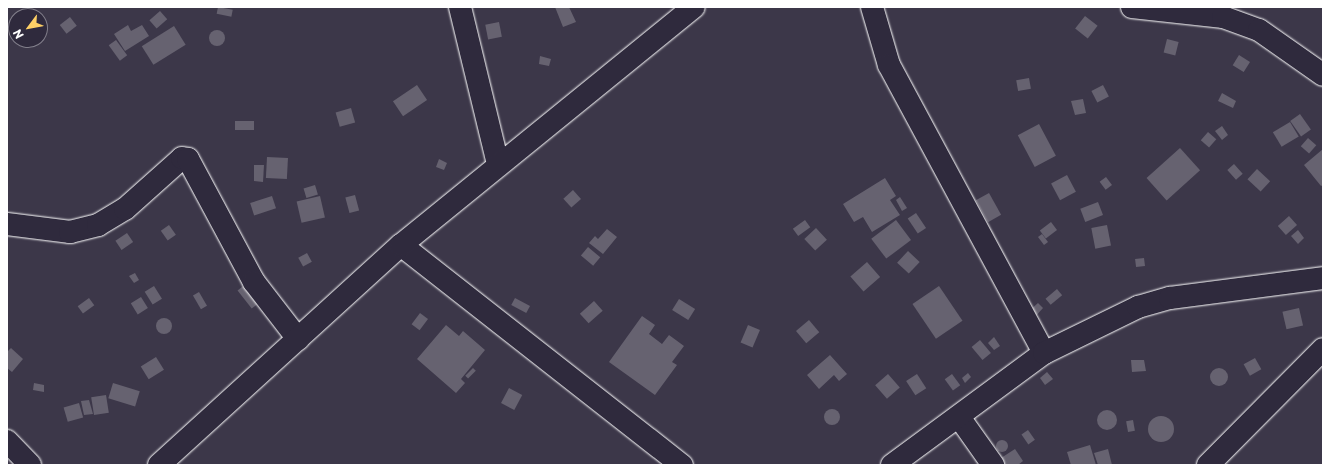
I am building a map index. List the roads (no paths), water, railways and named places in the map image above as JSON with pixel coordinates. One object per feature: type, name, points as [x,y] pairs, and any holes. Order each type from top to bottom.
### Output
[{"type":"street","points":[[460,7],[498,164]]},
{"type":"street","points":[[159,465],[401,245],[498,164],[694,7]]},
{"type":"street","points":[[872,7],[889,65],[1044,353]]},
{"type":"street","points":[[1132,7],[1223,17],[1258,30],[1323,75]]},
{"type":"street","points":[[7,224],[70,232],[98,225],[125,209],[182,158],[188,159],[254,282],[298,339]]},
{"type":"street","points":[[401,245],[682,465]]},
{"type":"street","points":[[892,465],[1044,353],[1138,307],[1170,298],[1323,278]]},
{"type":"street","points":[[1208,465],[1323,349]]},
{"type":"street","points":[[959,417],[993,465]]},
{"type":"street","points":[[7,441],[30,465]]}]
